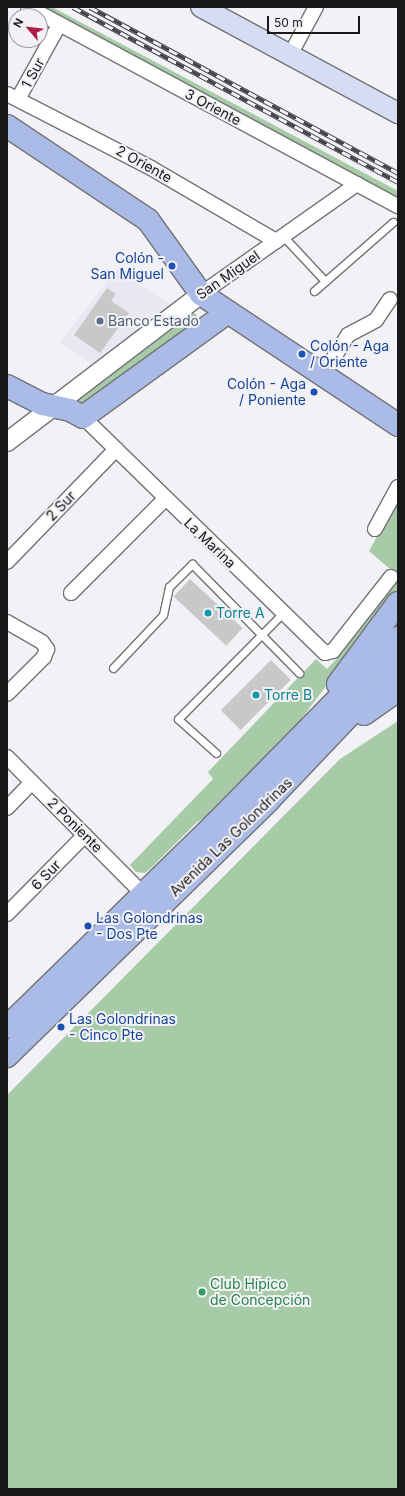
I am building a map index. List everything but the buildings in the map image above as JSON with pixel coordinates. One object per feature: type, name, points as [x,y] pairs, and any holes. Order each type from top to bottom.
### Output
[{"type":"main road","points":[[201,7],[398,113]]},
{"type":"main road","points":[[7,126],[145,217],[201,294],[398,425]]},
{"type":"main road","points":[[83,417],[228,312]]},
{"type":"main road","name":"La Marina","points":[[7,386],[54,408],[70,410],[83,417]]},
{"type":"main road","points":[[298,742],[398,603]]},
{"type":"main road","name":"Avenida Las Golondrinas","points":[[7,1056],[67,982],[143,894],[298,742],[398,638]]},
{"type":"main road","name":"Avenida Las Golondrinas","points":[[7,1027],[67,982],[268,801],[398,664]]},
{"type":"main road","points":[[330,737],[398,690]]},
{"type":"street","name":"3 Oriente","points":[[28,7],[398,206]]},
{"type":"street","points":[[290,55],[316,7]]},
{"type":"street","name":"1 Sur","points":[[13,97],[59,25]]},
{"type":"street","name":"2 Oriente","points":[[13,97],[144,164],[280,239]]},
{"type":"street","name":"San Miguel","points":[[7,442],[54,408],[69,392],[201,294],[357,184]]},
{"type":"street","points":[[323,375],[348,334],[376,320],[390,299]]},
{"type":"street","name":"La Marina","points":[[83,417],[322,651],[331,653],[391,577]]},
{"type":"street","name":"2 Sur","points":[[7,562],[116,449]]},
{"type":"street","points":[[375,529],[398,486]]},
{"type":"street","points":[[71,593],[165,498]]},
{"type":"street","points":[[7,622],[42,642],[47,649],[44,657],[7,694]]},
{"type":"street","name":"2 Poniente","points":[[7,758],[143,894]]},
{"type":"street","points":[[7,808],[32,782]]},
{"type":"street","name":"6 Sur","points":[[7,914],[85,835]]},
{"type":"lane","points":[[314,291],[393,222]]},
{"type":"lane","points":[[280,239],[325,281]]},
{"type":"lane","points":[[113,668],[163,615],[169,587],[192,564],[299,672]]},
{"type":"lane","points":[[216,753],[178,719],[283,613]]},
{"type":"shaded area","points":[[117,269],[173,306],[95,367],[60,342]]},
{"type":"green space","points":[[38,7],[52,7],[398,191],[398,202],[48,12],[48,8]]},
{"type":"green space","points":[[189,311],[196,314],[198,325],[88,405],[79,404],[77,400]]},
{"type":"green space","points":[[398,499],[398,576],[369,551]]},
{"type":"green space","points":[[398,576],[398,589],[291,733],[211,813],[196,823],[150,869],[145,873],[136,872],[130,865],[213,779],[208,772],[316,659],[327,669],[342,653]]},
{"type":"green space","name":"Club Hípico de Concepción","points":[[398,721],[398,1489],[7,1489],[7,1095],[340,759]]},
{"type":"railway","points":[[73,7],[398,182]]},
{"type":"railway","points":[[90,7],[398,173]]},
{"type":"place","name":"Colón - San Miguel","points":[[172,266]]},
{"type":"place","name":"Banco Estado","points":[[100,321]]},
{"type":"place","name":"Colón - Aga / Oriente","points":[[302,354]]},
{"type":"place","name":"Colón - Aga / Poniente","points":[[314,392]]},
{"type":"place","name":"Torre A","points":[[208,613]]},
{"type":"place","name":"Torre B","points":[[256,695]]},
{"type":"place","name":"Las Golondrinas - Dos Pte","points":[[88,926]]},
{"type":"place","name":"Las Golondrinas - Cinco Pte","points":[[61,1027]]},
{"type":"place","name":"Club Hípico de Concepción","points":[[202,1292]]}]
